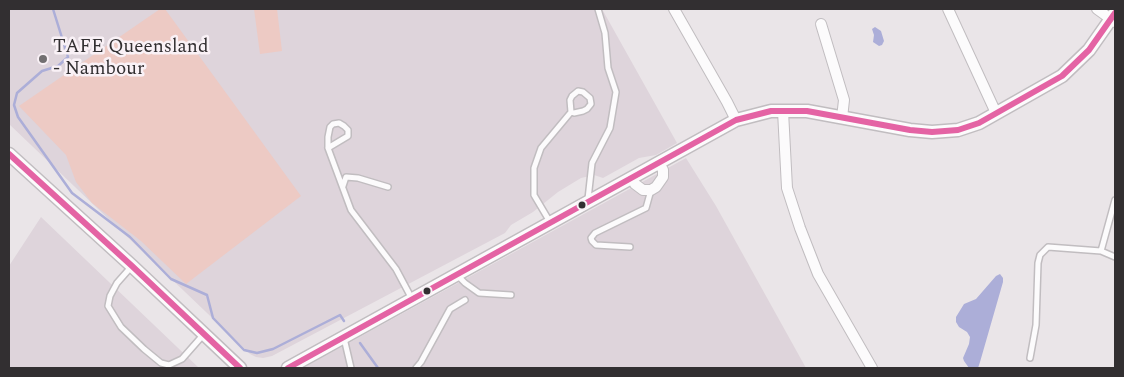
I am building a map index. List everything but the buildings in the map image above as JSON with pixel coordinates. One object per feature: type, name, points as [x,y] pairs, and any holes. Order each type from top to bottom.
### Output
[{"type":"street","points":[[674,9],[736,120]]},
{"type":"street","points":[[948,9],[996,113]]},
{"type":"street","points":[[288,368],[736,120],[756,114],[807,111],[910,130],[940,132],[968,127],[1062,76],[1084,56],[1114,18],[1097,9]]},
{"type":"street","points":[[822,24],[844,100],[842,118]]},
{"type":"street","points":[[783,111],[787,188],[800,228],[818,274],[872,368]]},
{"type":"street","points":[[9,154],[240,368]]},
{"type":"street","points":[[632,178],[635,184],[643,190],[651,190],[656,187],[663,176],[663,170],[659,163]]},
{"type":"lane","points":[[588,202],[592,163],[610,128],[616,92],[608,68],[605,33],[598,9]]},
{"type":"lane","points":[[550,223],[534,196],[534,168],[541,148],[571,112],[570,100],[572,96],[578,91],[583,92],[590,98],[588,109],[574,113],[571,112]]},
{"type":"lane","points":[[328,148],[348,136],[348,130],[339,123],[330,127],[328,148],[351,210],[396,269],[413,299]]},
{"type":"lane","points":[[342,186],[346,178],[358,178],[388,187]]},
{"type":"lane","points":[[630,247],[596,245],[591,238],[595,233],[646,208],[651,190]]},
{"type":"lane","points":[[1101,251],[1115,200]]},
{"type":"lane","points":[[1030,358],[1036,325],[1040,254],[1048,247],[1101,251],[1115,257]]},
{"type":"lane","points":[[132,266],[117,283],[108,306],[121,327],[144,349],[161,363],[169,365],[182,359],[204,334]]},
{"type":"lane","points":[[457,275],[479,293],[512,295]]},
{"type":"lane","points":[[416,368],[450,308],[465,300]]},
{"type":"lane","points":[[344,338],[351,368]]},
{"type":"shaded area","points":[[9,9],[602,9],[677,143],[656,155],[639,158],[603,178],[594,175],[581,178],[511,225],[505,233],[272,356],[256,357],[250,354],[9,124]]},
{"type":"shaded area","points":[[160,9],[165,9],[301,196],[186,284],[141,241],[92,203],[76,182],[66,155],[19,106]]},
{"type":"shaded area","points":[[254,9],[277,9],[282,51],[260,54]]},
{"type":"shaded area","points":[[686,158],[716,206],[806,368],[303,368]]},
{"type":"shaded area","points":[[41,217],[199,368],[9,368],[9,266]]},
{"type":"water","points":[[875,27],[881,31],[884,41],[879,46],[873,42],[874,35],[872,29]]},
{"type":"water","points":[[1000,274],[1003,282],[980,362],[978,368],[969,368],[963,358],[970,337],[967,332],[959,327],[956,317],[964,304],[976,299],[996,276]]},
{"type":"waterway","points":[[53,9],[68,57],[58,66],[42,71],[17,93],[14,105],[18,117],[72,193],[130,237],[171,279],[207,295],[213,318],[244,350],[257,353],[273,349],[340,315],[344,321]]},
{"type":"waterway","points":[[360,343],[378,368]]},
{"type":"transit line","points":[[288,368],[736,120],[771,111],[807,111],[910,130],[932,132],[958,130],[979,123],[1062,76],[1089,50],[1115,13]]},
{"type":"transit line","points":[[9,154],[240,368]]},
{"type":"place","name":"TAFE Queensland - Nambour","points":[[43,59]]}]
